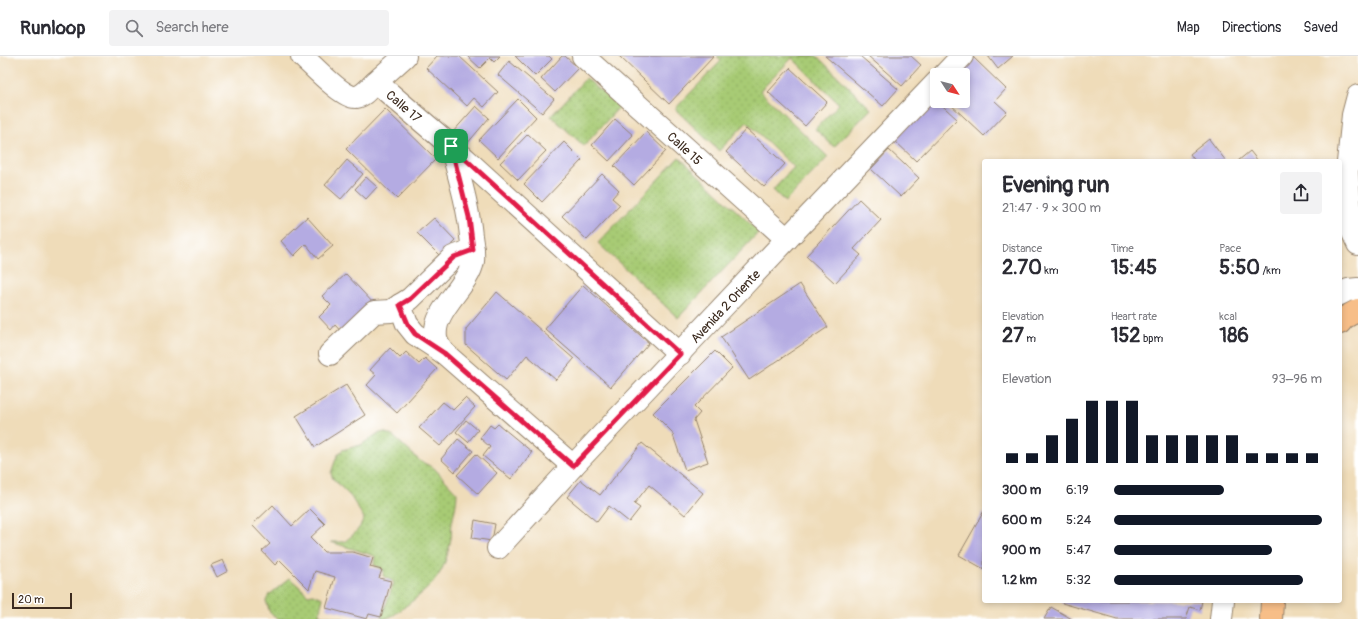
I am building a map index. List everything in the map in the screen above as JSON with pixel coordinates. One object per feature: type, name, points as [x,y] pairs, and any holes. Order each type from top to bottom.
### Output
[{"type":"main road","points":[[1342,320],[1358,310]]},
{"type":"main road","points":[[1271,619],[1272,603]]},
{"type":"street","name":"Calle 17","points":[[302,56],[341,92],[351,98],[356,98],[376,82],[451,146],[680,354]]},
{"type":"street","points":[[376,82],[405,56]]},
{"type":"street","name":"Calle 15","points":[[583,56],[787,239]]},
{"type":"street","points":[[951,68],[962,56]]},
{"type":"street","name":"Avenida 2 Oriente","points":[[498,548],[573,466],[930,89]]},
{"type":"street","points":[[1355,237],[1347,172],[1353,116],[1358,96]]},
{"type":"street","points":[[440,345],[436,328],[441,316],[473,261],[469,217],[451,146]]},
{"type":"street","points":[[330,354],[374,312],[391,311],[410,299],[454,257],[473,250]]},
{"type":"street","points":[[1342,293],[1348,290],[1358,289]]},
{"type":"street","points":[[400,305],[408,324],[415,334],[440,345],[573,466]]},
{"type":"street","points":[[1221,619],[1223,603]]},
{"type":"green space","points":[[717,56],[817,56],[871,109],[834,147],[815,129],[839,104],[792,58],[760,91],[828,157],[785,202],[773,190],[794,167],[747,122],[719,151],[675,109],[721,61]]},
{"type":"green space","points":[[586,78],[619,107],[584,146],[551,116]]},
{"type":"green space","points":[[679,157],[759,232],[678,318],[598,243]]},
{"type":"green space","points":[[384,432],[394,437],[420,461],[434,468],[457,493],[451,536],[442,570],[432,584],[398,612],[388,618],[381,619],[394,582],[383,576],[384,570],[374,565],[375,556],[331,542],[344,542],[358,529],[364,518],[351,497],[333,479],[331,473],[337,456],[342,450],[361,445],[377,434]]},
{"type":"green space","points":[[290,578],[308,595],[313,594],[323,598],[319,615],[344,619],[279,619],[270,613],[266,601],[269,595]]},
{"type":"building","points":[[437,56],[459,56],[498,92],[484,107],[474,98],[467,106],[426,68]]},
{"type":"building","points":[[467,56],[500,56],[494,62],[490,58],[480,68]]},
{"type":"building","points":[[515,56],[549,56],[552,59],[535,76]]},
{"type":"building","points":[[562,56],[565,56],[578,68],[555,92],[541,79]]},
{"type":"building","points":[[619,56],[714,56],[669,104]]},
{"type":"building","points":[[825,56],[860,56],[898,89],[883,106]]},
{"type":"building","points":[[868,56],[911,56],[921,65],[902,86]]},
{"type":"building","points":[[988,56],[1013,56],[998,69]]},
{"type":"building","points":[[973,57],[1006,89],[995,101],[1007,112],[984,136],[954,108],[970,108],[970,68],[963,68]]},
{"type":"building","points":[[509,61],[554,99],[542,113],[498,75]]},
{"type":"building","points":[[790,68],[827,102],[805,126],[768,92]]},
{"type":"building","points":[[518,99],[536,117],[498,158],[479,140]]},
{"type":"building","points":[[930,102],[930,108],[945,108],[957,119],[916,161],[894,140]]},
{"type":"building","points":[[476,106],[489,118],[466,145],[452,133]]},
{"type":"building","points":[[385,109],[436,159],[397,199],[346,149]]},
{"type":"building","points":[[615,119],[633,135],[609,161],[592,145]]},
{"type":"building","points":[[746,129],[785,164],[764,187],[726,152]]},
{"type":"building","points":[[646,132],[666,151],[634,185],[614,166]]},
{"type":"building","points":[[528,134],[546,151],[518,180],[500,163]]},
{"type":"building","points":[[1209,139],[1224,159],[1194,159],[1190,154]]},
{"type":"building","points":[[564,142],[582,160],[542,202],[524,184]]},
{"type":"building","points":[[889,150],[919,178],[901,197],[871,169]]},
{"type":"building","points":[[1250,151],[1256,159],[1240,159]]},
{"type":"building","points":[[347,160],[363,174],[341,199],[325,185]]},
{"type":"building","points":[[602,174],[619,190],[612,198],[620,205],[587,240],[562,216]]},
{"type":"building","points":[[366,177],[377,187],[366,199],[355,189]]},
{"type":"building","points":[[859,199],[881,220],[854,249],[861,255],[835,283],[806,256]]},
{"type":"building","points":[[307,217],[333,246],[318,259],[306,244],[294,256],[281,241]]},
{"type":"building","points":[[434,218],[456,241],[440,256],[417,233]]},
{"type":"building","points":[[346,274],[375,305],[344,335],[335,325],[331,330],[319,317],[331,305],[322,296]]},
{"type":"building","points":[[800,284],[828,327],[749,380],[721,337]]},
{"type":"building","points":[[583,285],[649,343],[611,387],[545,329]]},
{"type":"building","points":[[497,292],[574,359],[556,380],[527,355],[506,380],[466,345],[466,329]]},
{"type":"building","points":[[390,348],[400,358],[406,352],[419,364],[425,358],[437,369],[397,413],[367,385],[376,375],[370,370]]},
{"type":"building","points":[[715,351],[732,368],[694,407],[700,413],[694,420],[708,462],[685,470],[672,432],[653,413]]},
{"type":"building","points":[[346,385],[365,415],[315,447],[296,416]]},
{"type":"building","points":[[465,398],[475,407],[440,446],[419,428],[443,402],[453,410]]},
{"type":"building","points":[[466,420],[478,430],[468,442],[456,432]]},
{"type":"building","points":[[498,424],[532,452],[511,479],[483,456],[490,447],[480,438],[490,425],[494,428]]},
{"type":"building","points":[[458,439],[473,451],[455,472],[441,459]]},
{"type":"building","points":[[642,443],[703,493],[685,515],[649,485],[634,504],[640,508],[629,522],[609,506],[597,522],[567,497],[581,480],[600,495]]},
{"type":"building","points":[[476,454],[497,473],[478,494],[457,475]]},
{"type":"building","points":[[273,505],[292,526],[310,509],[325,524],[310,538],[324,552],[353,552],[373,558],[370,567],[382,570],[379,578],[391,581],[381,617],[369,614],[367,619],[326,608],[335,577],[315,571],[309,589],[280,560],[275,565],[262,551],[270,544],[252,525]]},
{"type":"building","points":[[982,515],[982,568],[959,555]]},
{"type":"building","points":[[475,520],[495,524],[492,541],[472,538]]},
{"type":"building","points":[[223,560],[228,571],[217,577],[211,565]]},
{"type":"building","points":[[1062,603],[1202,603],[1200,610],[1190,607],[1186,619],[1117,619]]},
{"type":"building","points":[[1051,607],[1072,619],[1044,619]]},
{"type":"route","points":[[451,146],[680,354],[573,466],[444,353],[415,334],[408,324],[400,305],[410,299],[454,257],[473,250],[469,217],[451,146]]}]
